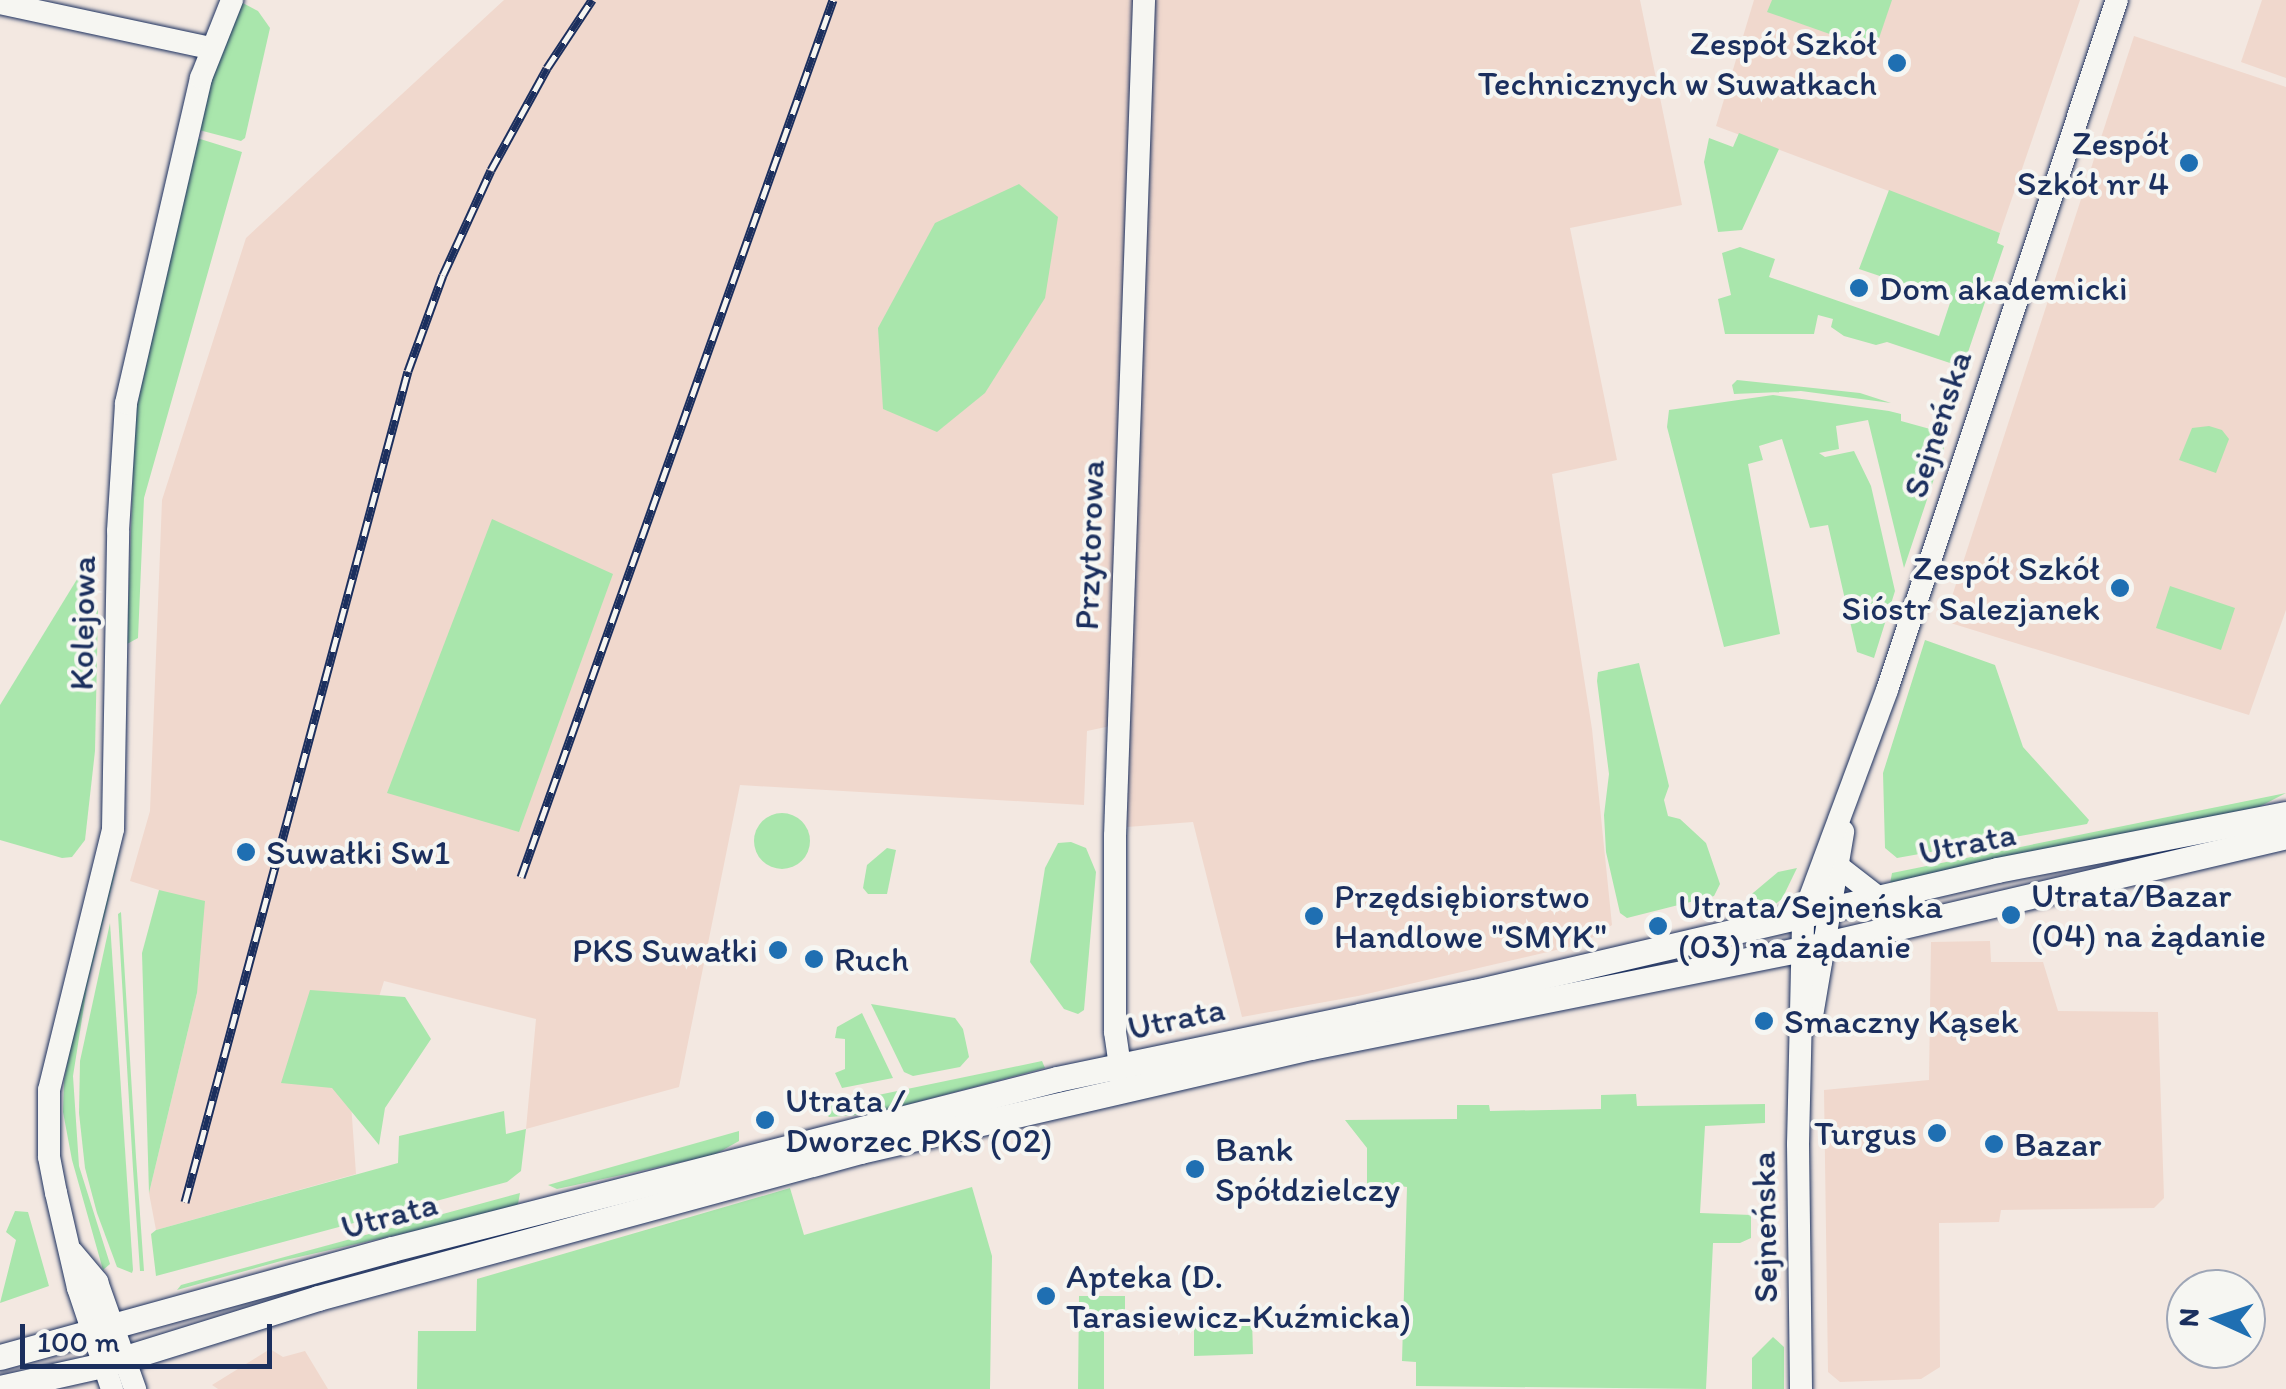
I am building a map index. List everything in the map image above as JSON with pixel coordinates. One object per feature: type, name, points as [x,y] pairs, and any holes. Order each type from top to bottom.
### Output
[{"type":"main road","name":"Utrata","points":[[0,1356],[392,1249],[1121,1079],[1656,948],[1997,870],[2286,814]]},
{"type":"main road","name":"Utrata","points":[[0,1388],[112,1371],[234,1324],[1121,1079],[1311,1047],[1811,947],[2286,836]]},
{"type":"main road","points":[[1656,948],[1662,976]]},
{"type":"main road","points":[[226,1296],[234,1324]]},
{"type":"street","name":"Kolejowa","points":[[135,1389],[112,1371],[102,1330],[72,1251],[49,1157],[46,1122],[56,1047],[112,830],[122,436],[133,370],[210,48],[232,0]]},
{"type":"street","name":"Przytorowa","points":[[1121,1079],[1114,1032],[1115,836],[1144,0]]},
{"type":"street","name":"Sejneńska","points":[[1801,1389],[1800,1064],[1816,913],[1844,815],[2117,0]]},
{"type":"street","points":[[0,3],[210,48]]},
{"type":"street","name":"Sejneńska","points":[[1816,913],[1839,866],[1844,815]]},
{"type":"street","points":[[1839,866],[1878,898]]},
{"type":"shaded area","points":[[504,0],[1640,0],[1682,205],[1570,228],[1617,460],[1552,474],[1592,729],[1612,925],[1582,944],[1358,996],[1242,1017],[1193,822],[1127,827],[1129,722],[1087,731],[1084,805],[740,785],[679,1087],[526,1129],[536,1019],[384,981],[350,1089],[356,1174],[156,1230],[149,1193],[197,993],[159,890],[130,881],[150,811],[162,500],[246,238]]},
{"type":"shaded area","name":"Zespół Szkół Technicznych w Suwałkach","points":[[1754,0],[2080,0],[2000,233],[1716,126]]},
{"type":"shaded area","points":[[2262,0],[2286,0],[2286,78],[2241,62]]},
{"type":"shaded area","points":[[2134,36],[2286,87],[2286,610],[2249,715],[1944,621]]},
{"type":"shaded area","name":"Bazar","points":[[1990,941],[1991,962],[2043,962],[2058,1011],[2158,1012],[2164,1198],[2154,1208],[2001,1210],[1999,1222],[1939,1223],[1940,1367],[1921,1379],[1840,1382],[1828,1372],[1824,1090],[1929,1080],[1931,942]]},
{"type":"shaded area","points":[[270,1349],[283,1357],[305,1351],[328,1389],[218,1389],[212,1385]]},
{"type":"green space","points":[[1772,0],[1892,0],[1875,50],[1767,12]]},
{"type":"green space","points":[[241,2],[258,11],[270,28],[245,138],[241,141],[199,130],[212,75]]},
{"type":"green space","points":[[1739,133],[1779,149],[1742,230],[1718,232],[1704,162],[1709,138],[1733,147]]},
{"type":"green space","points":[[197,138],[242,152],[144,498],[138,638],[127,644],[135,415]]},
{"type":"green space","points":[[1019,184],[1058,217],[1045,298],[985,393],[937,432],[883,409],[878,328],[935,223]]},
{"type":"green space","points":[[1889,190],[2000,233],[1997,243],[2004,246],[1964,364],[1959,366],[1887,342],[1876,345],[1844,336],[1831,327],[1833,319],[1818,315],[1814,334],[1725,334],[1718,299],[1731,295],[1722,253],[1740,247],[1775,259],[1769,277],[1939,336],[1951,300],[1859,269]]},
{"type":"green space","points":[[1737,380],[1860,393],[1891,403],[1801,391],[1734,394],[1732,385]]},
{"type":"green space","points":[[1773,395],[1889,411],[1901,414],[1901,421],[1930,429],[1932,424],[1944,434],[1944,449],[1904,568],[1868,420],[1836,426],[1839,449],[1819,453],[1825,457],[1854,451],[1871,486],[1895,591],[1874,658],[1857,652],[1828,525],[1810,528],[1782,439],[1759,446],[1763,460],[1748,464],[1780,634],[1724,647],[1667,427],[1669,410]]},
{"type":"green space","points":[[2209,426],[2222,430],[2229,439],[2216,473],[2179,460],[2192,428]]},
{"type":"green space","points":[[492,519],[613,574],[519,832],[387,793]]},
{"type":"green space","points":[[79,576],[98,610],[95,751],[85,840],[72,857],[62,858],[0,840],[0,705]]},
{"type":"green space","points":[[2170,586],[2235,608],[2221,650],[2156,628]]},
{"type":"green space","points":[[1925,640],[1995,665],[2023,747],[2089,820],[2087,824],[1897,858],[1885,848],[1883,773]]},
{"type":"green space","points":[[1639,663],[1669,786],[1664,800],[1668,816],[1680,819],[1706,843],[1720,884],[1714,896],[1627,918],[1620,913],[1606,852],[1604,815],[1609,774],[1597,681],[1598,672]]},
{"type":"green space","points":[[2286,793],[2257,808],[1890,884],[1892,873]]},
{"type":"green space","points":[[782,813],[802,821],[810,841],[802,861],[782,869],[762,861],[754,841],[762,821]]},
{"type":"green space","points":[[1071,842],[1086,848],[1096,872],[1084,1010],[1078,1014],[1064,1009],[1030,962],[1045,868],[1058,843]]},
{"type":"green space","points":[[887,848],[896,850],[887,894],[868,894],[863,888],[867,865]]},
{"type":"green space","points":[[121,849],[87,987],[73,1076],[79,1166],[110,1264],[103,1270],[72,1160],[63,1112],[64,1081],[80,994]]},
{"type":"green space","points":[[1797,868],[1782,899],[1761,915],[1746,917],[1747,898],[1778,872]]},
{"type":"green space","points":[[159,890],[205,901],[197,993],[149,1193],[142,953]]},
{"type":"green space","points":[[121,912],[144,1271],[140,1271],[133,1169],[118,914]]},
{"type":"green space","points":[[110,923],[132,1273],[117,1267],[97,1213],[85,1168],[79,1113],[80,1061]]},
{"type":"green space","points":[[310,990],[405,997],[431,1039],[385,1108],[379,1145],[332,1088],[281,1083]]},
{"type":"green space","points":[[871,1004],[955,1018],[963,1029],[969,1057],[960,1067],[913,1076],[904,1072]]},
{"type":"green space","points":[[862,1013],[893,1078],[842,1088],[835,1073],[845,1069],[845,1039],[835,1038],[837,1027]]},
{"type":"green space","points":[[1042,1061],[1045,1068],[872,1114],[829,1117],[824,1112],[825,1106]]},
{"type":"green space","points":[[1636,1094],[1637,1106],[1765,1104],[1765,1123],[1705,1126],[1700,1213],[1751,1215],[1751,1238],[1740,1243],[1713,1243],[1706,1389],[1416,1386],[1416,1362],[1402,1361],[1407,1187],[1380,1183],[1378,1197],[1367,1196],[1367,1148],[1345,1120],[1457,1119],[1457,1105],[1489,1105],[1490,1111],[1601,1109],[1601,1095]]},
{"type":"green space","points":[[504,1111],[506,1134],[526,1129],[521,1171],[507,1182],[156,1276],[151,1234],[156,1230],[398,1163],[399,1136]]},
{"type":"green space","points":[[739,1131],[739,1141],[714,1155],[557,1189],[548,1185]]},
{"type":"green space","points":[[972,1187],[992,1256],[990,1389],[417,1389],[418,1331],[476,1331],[477,1279],[790,1188],[804,1235]]},
{"type":"green space","points":[[520,1193],[518,1204],[507,1210],[281,1261],[177,1290],[181,1285]]},
{"type":"green space","points":[[15,1211],[28,1212],[49,1286],[0,1303],[16,1240],[6,1232]]},
{"type":"green space","points":[[1079,1296],[1125,1296],[1125,1321],[1104,1321],[1104,1389],[1078,1389]]},
{"type":"green space","points":[[1213,1318],[1252,1319],[1253,1354],[1194,1356],[1194,1322]]},
{"type":"green space","points":[[1773,1337],[1784,1347],[1784,1389],[1752,1389],[1752,1358]]},
{"type":"railway","points":[[185,1202],[408,371],[443,275],[491,170],[547,68],[592,0]]},
{"type":"railway","points":[[521,877],[833,0]]},
{"type":"place","name":"Zespół Szkół Technicznych w Suwałkach","points":[[1897,63]]},
{"type":"place","name":"Zespół Szkół nr 4","points":[[2189,163]]},
{"type":"place","name":"Dom akademicki","points":[[1859,288]]},
{"type":"place","name":"Zespół Szkół Sióstr Salezjanek","points":[[2120,588]]},
{"type":"place","name":"Suwałki Sw1","points":[[246,852]]},
{"type":"place","name":"Utrata/Bazar (04) na żądanie","points":[[2011,915]]},
{"type":"place","name":"Przędsiębiorstwo Handlowe \"SMYK\"","points":[[1314,916]]},
{"type":"place","name":"Utrata/Sejneńska (03) na żądanie","points":[[1658,926]]},
{"type":"place","name":"PKS Suwałki","points":[[778,950]]},
{"type":"place","name":"Ruch","points":[[814,959]]},
{"type":"place","name":"Smaczny Kąsek","points":[[1764,1021]]},
{"type":"place","name":"Utrata / Dworzec PKS (02)","points":[[765,1120]]},
{"type":"place","name":"Turgus","points":[[1937,1133]]},
{"type":"place","name":"Bazar","points":[[1994,1144]]},
{"type":"place","name":"Bank Spółdzielczy","points":[[1195,1169]]},
{"type":"place","name":"Apteka (D. Tarasiewicz-Kuźmicka)","points":[[1046,1296]]}]
